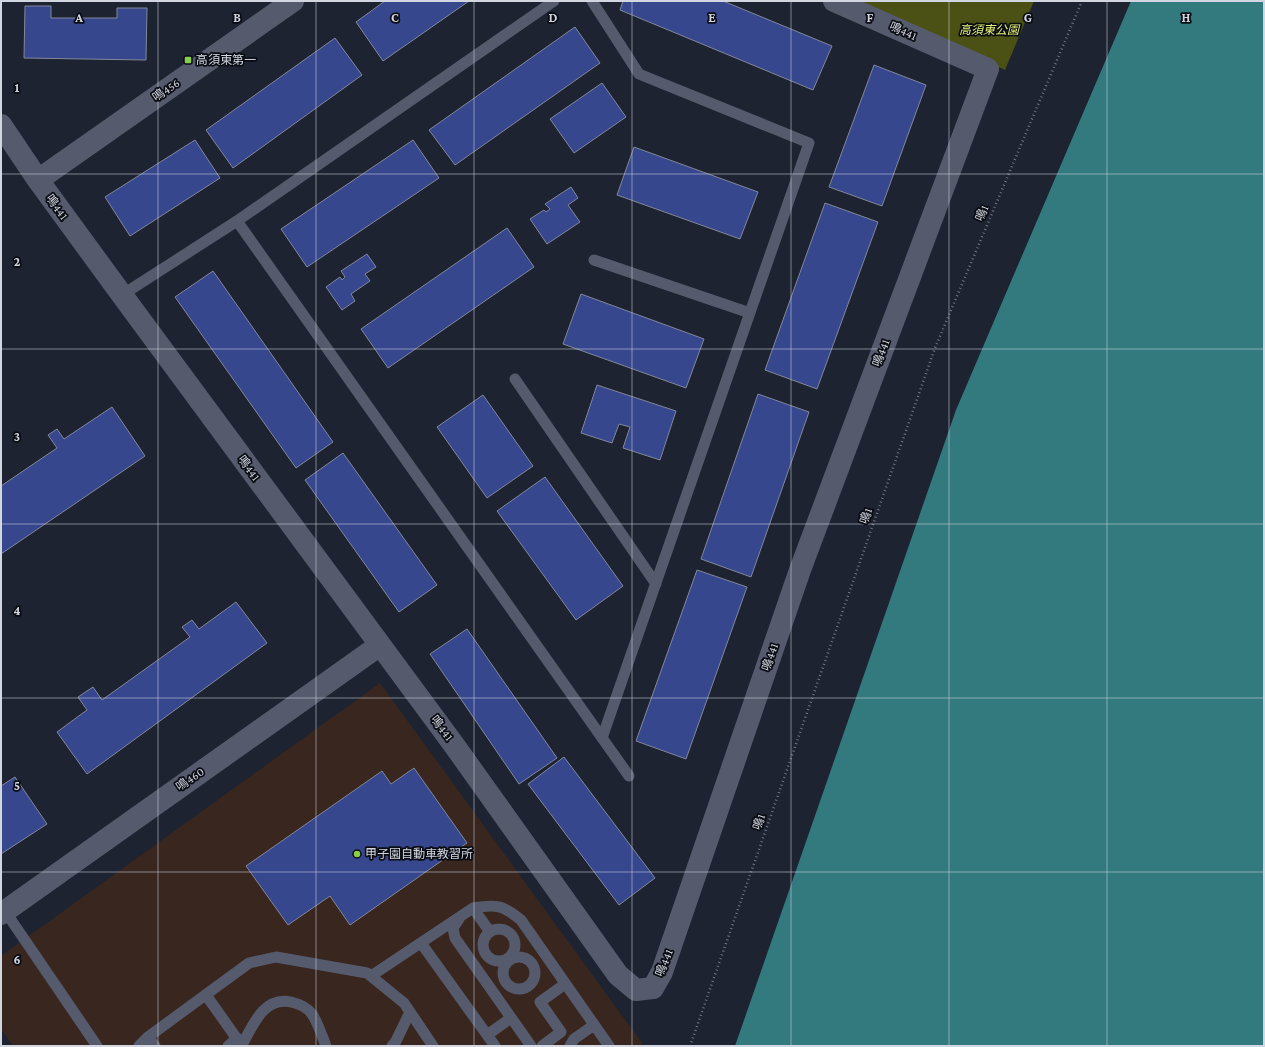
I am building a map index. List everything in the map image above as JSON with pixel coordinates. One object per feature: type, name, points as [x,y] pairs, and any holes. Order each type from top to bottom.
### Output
[{"type":"street","name":"鳴456","points":[[38,180],[293,1]]},
{"type":"street","name":"鳴441","points":[[1,125],[38,180],[122,295],[454,745],[618,975],[636,990],[653,988],[665,965],[800,570],[988,69],[834,1]]},
{"type":"street","name":"鳴460","points":[[3,912],[380,645]]},
{"type":"lane","points":[[122,295],[237,221],[554,1]]},
{"type":"lane","points":[[592,1],[639,74],[809,143],[602,738]]},
{"type":"lane","points":[[237,221],[629,776]]},
{"type":"lane","points":[[594,260],[750,313]]},
{"type":"lane","points":[[515,379],[656,584]]},
{"type":"lane","points":[[372,976],[473,908],[492,905],[508,909],[521,920],[609,1046]]},
{"type":"lane","points":[[473,908],[490,932]]},
{"type":"lane","points":[[3,912],[96,1046]]},
{"type":"lane","points":[[460,917],[453,928],[455,938],[531,1046]]},
{"type":"lane","points":[[509,959],[496,961],[485,953],[484,940],[490,932],[498,928],[504,929],[513,936],[516,947],[509,959],[504,968],[503,975],[505,981],[510,987],[524,989],[533,981],[535,970],[532,964],[524,958],[509,959]]},
{"type":"lane","points":[[421,943],[495,1046]]},
{"type":"lane","points":[[532,964],[546,956]]},
{"type":"lane","points":[[139,1046],[151,1042],[206,995],[249,963],[276,957],[367,973],[404,1003],[433,1046]]},
{"type":"lane","points":[[542,1046],[561,1032],[540,1002],[565,984]]},
{"type":"lane","points":[[206,995],[240,1043]]},
{"type":"lane","points":[[228,1046],[240,1043],[257,1018],[271,1004],[280,1000],[302,1005],[312,1015],[326,1046]]},
{"type":"lane","points":[[392,1046],[410,1012]]},
{"type":"lane","points":[[487,1035],[511,1018]]},
{"type":"lane","points":[[570,1046],[574,1039],[594,1025]]},
{"type":"path","name":"鳴1","points":[[690,1046],[935,348],[1082,1]]},
{"type":"shaded area","points":[[1131,1],[1264,1],[1264,1046],[735,1046],[956,410]]},
{"type":"shaded area","name":"甲子園自動車教習所","points":[[380,683],[642,1043],[641,1046],[13,1046],[1,1029],[1,956]]},
{"type":"green space","name":"高須東公園","points":[[857,1],[1034,1],[1005,70]]},
{"type":"building","points":[[385,1],[469,1],[383,61],[356,22]]},
{"type":"building","points":[[623,1],[723,1],[832,46],[813,90],[620,10]]},
{"type":"building","points":[[25,6],[51,6],[51,18],[117,18],[117,8],[147,8],[146,60],[24,58]]},
{"type":"building","points":[[575,27],[600,63],[455,165],[429,130]]},
{"type":"building","points":[[335,38],[362,75],[233,168],[206,130]]},
{"type":"building","points":[[874,65],[926,85],[882,206],[829,187]]},
{"type":"building","points":[[602,83],[626,117],[574,153],[550,119]]},
{"type":"building","points":[[195,140],[220,178],[130,236],[105,197]]},
{"type":"building","points":[[413,140],[439,178],[307,267],[281,229]]},
{"type":"building","points":[[634,147],[758,192],[740,239],[617,195]]},
{"type":"building","points":[[571,187],[578,198],[568,205],[580,222],[547,244],[530,219],[544,210],[546,212],[550,209],[545,204]]},
{"type":"building","points":[[825,203],[878,222],[817,389],[765,370]]},
{"type":"building","points":[[507,228],[534,267],[388,368],[361,329]]},
{"type":"building","points":[[367,254],[376,267],[365,274],[370,281],[351,294],[355,301],[342,310],[326,287],[340,277],[342,280],[345,277],[341,271]]},
{"type":"building","points":[[213,271],[333,442],[296,468],[175,297]]},
{"type":"building","points":[[581,294],[704,339],[686,388],[563,344]]},
{"type":"building","points":[[597,385],[676,411],[660,460],[623,448],[630,427],[619,424],[612,443],[581,433]]},
{"type":"building","points":[[758,394],[809,412],[751,577],[701,559]]},
{"type":"building","points":[[483,395],[533,466],[487,498],[437,427]]},
{"type":"building","points":[[112,407],[145,456],[1,554],[1,486],[57,448],[48,435],[57,429],[64,439]]},
{"type":"building","points":[[343,453],[437,585],[399,612],[305,480]]},
{"type":"building","points":[[545,477],[623,586],[576,620],[497,511]]},
{"type":"building","points":[[697,570],[747,587],[686,759],[636,741]]},
{"type":"building","points":[[236,602],[267,643],[87,774],[57,732],[87,710],[78,697],[93,687],[102,700],[190,637],[182,627],[192,620],[199,629]]},
{"type":"building","points":[[467,629],[557,758],[519,784],[430,654]]},
{"type":"building","points":[[564,757],[655,878],[619,905],[528,784]]},
{"type":"building","name":"甲子園自動車教習所","points":[[414,768],[467,843],[350,925],[330,896],[288,925],[246,866],[382,771],[391,784]]},
{"type":"building","points":[[15,777],[47,824],[1,854],[1,786]]},
{"type":"place","name":"高須東第一","points":[[188,60]]},
{"type":"place","name":"甲子園自動車教習所","points":[[357,854]]}]
